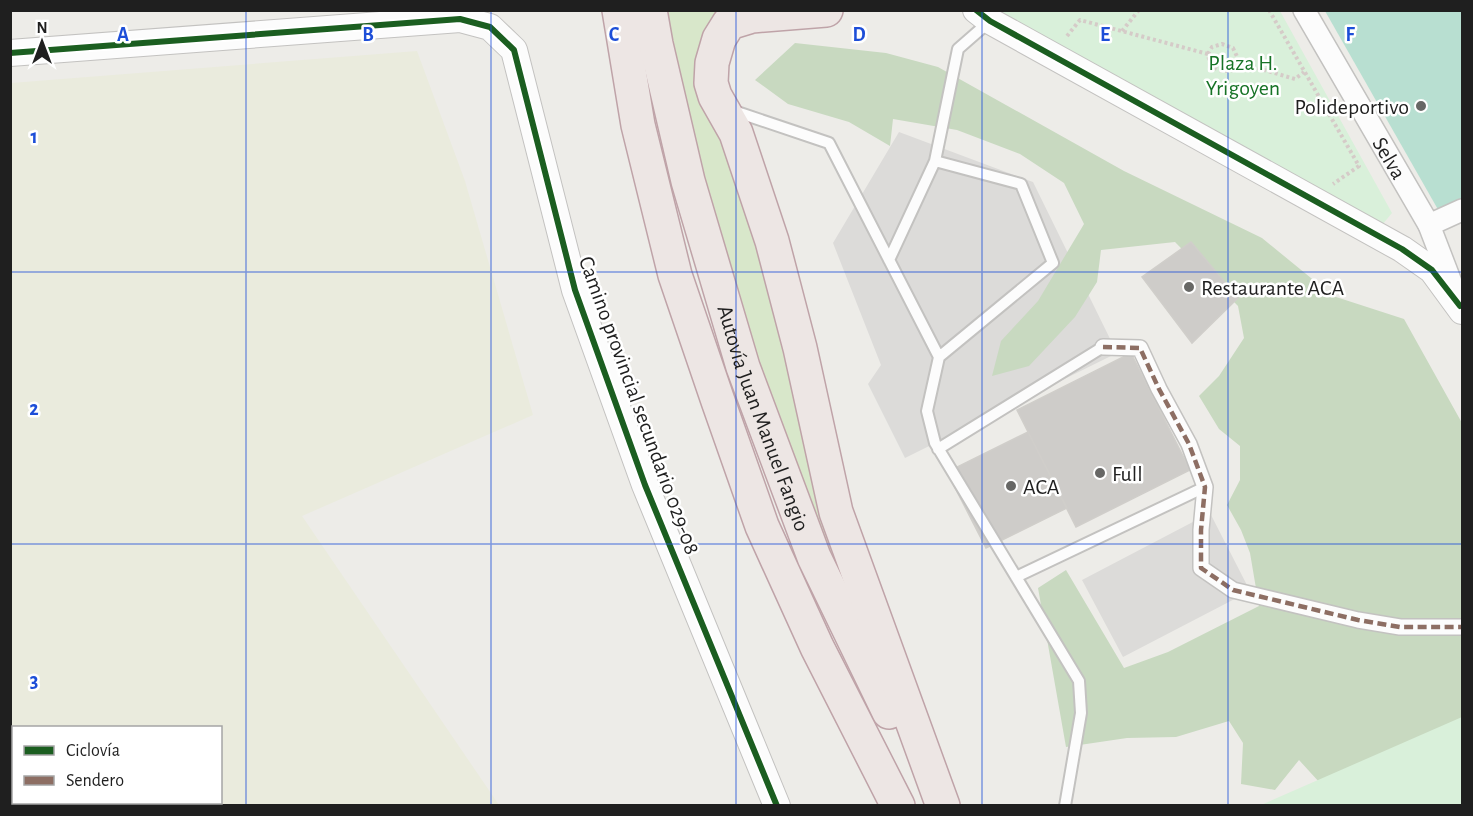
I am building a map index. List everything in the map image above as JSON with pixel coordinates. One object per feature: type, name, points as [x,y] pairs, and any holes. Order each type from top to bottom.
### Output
[{"type":"highway","name":"Autovía Juan Manuel Fangio","points":[[619,10],[638,125],[675,275],[762,526],[818,647],[898,806]]},
{"type":"highway","name":"Autovía Juan Manuel Fangio","points":[[650,10],[688,181],[743,367],[814,557],[935,806]]},
{"type":"highway","points":[[826,10],[752,16],[729,23],[719,39],[712,63],[711,83],[715,96],[736,133],[772,241],[800,348],[836,512],[943,806]]},
{"type":"highway","points":[[818,647],[874,806]]},
{"type":"street","name":"Selva","points":[[1304,10],[1429,225],[1461,309]]},
{"type":"street","points":[[983,16],[1402,249],[1432,270],[1461,309]]},
{"type":"street","name":"Camino provincial secundario 029-08","points":[[10,53],[460,19],[490,27],[514,50],[575,290],[645,486],[777,806]]},
{"type":"street","points":[[1429,225],[1462,210]]},
{"type":"street","points":[[1103,347],[1140,348],[1189,444],[1205,487],[1202,568],[1233,590],[1358,620],[1400,627],[1462,627]]},
{"type":"lane","points":[[889,260],[935,161],[958,50],[983,16]]},
{"type":"lane","points":[[723,107],[830,143],[939,357]]},
{"type":"lane","points":[[935,161],[1021,184],[1053,263],[939,357],[927,411],[938,449],[1079,681],[1082,713],[1065,806]]},
{"type":"lane","points":[[938,449],[1103,347]]},
{"type":"lane","points":[[1016,577],[1205,487]]},
{"type":"path","points":[[1122,31],[1139,10]]},
{"type":"path","points":[[1269,10],[1359,166],[1332,185]]},
{"type":"path","points":[[1060,45],[1080,20],[1208,54]]},
{"type":"path","points":[[1222,44],[1237,52],[1240,63],[1234,70],[1224,72],[1214,68],[1209,62],[1208,54],[1212,47],[1222,44]]},
{"type":"path","points":[[1240,63],[1295,79],[1304,72]]},
{"type":"shaded area","points":[[417,51],[465,181],[533,415],[302,516],[499,805],[11,805],[11,83]]},
{"type":"shaded area","name":"ACA","points":[[899,132],[1033,182],[1117,353],[905,458],[868,384],[881,365],[833,243]]},
{"type":"shaded area","points":[[1210,513],[1250,591],[1123,657],[1082,580]]},
{"type":"green space","name":"Plaza H. Yrigoyen","points":[[1004,10],[1280,11],[1392,213],[1382,225],[996,15]]},
{"type":"green space","points":[[664,11],[744,11],[726,16],[723,133],[886,681],[781,442],[694,148]]},
{"type":"green space","name":"Polideportivo","points":[[1325,11],[1462,11],[1462,202],[1440,213]]},
{"type":"green space","points":[[795,43],[886,53],[938,67],[1124,171],[1262,238],[1333,296],[1404,319],[1462,423],[1462,805],[1320,783],[1299,760],[1275,790],[1241,784],[1243,743],[1229,721],[1176,737],[1127,738],[1066,747],[1038,588],[1066,570],[1124,668],[1168,652],[1259,606],[1250,553],[1241,530],[1227,505],[1240,480],[1240,446],[1219,429],[1199,396],[1219,376],[1244,338],[1238,306],[1175,242],[1101,250],[1097,282],[1075,317],[1029,366],[992,376],[1001,341],[1038,301],[1084,224],[1064,183],[1020,154],[957,130],[893,119],[890,146],[849,122],[788,104],[755,80]]},
{"type":"green space","points":[[1462,717],[1462,805],[1261,805]]},
{"type":"building","name":"Restaurante ACA","points":[[1191,242],[1238,298],[1192,343],[1142,277]]},
{"type":"building","points":[[1131,353],[1190,470],[1076,527],[1017,410]]},
{"type":"building","points":[[1028,432],[1067,508],[986,548],[947,472]]},
{"type":"marked path","points":[[1103,347],[1140,348],[1189,444],[1205,487],[1201,530],[1201,568],[1233,590],[1358,620],[1400,627],[1462,627]]},
{"type":"cycle path","points":[[976,10],[990,21],[1402,249],[1432,270],[1460,306]]},
{"type":"cycle path","points":[[10,53],[460,19],[490,27],[514,50],[575,290],[645,485],[777,806]]},
{"type":"place","name":"Polideportivo","points":[[1421,106]]},
{"type":"place","name":"Restaurante ACA","points":[[1189,287]]},
{"type":"place","name":"Full","points":[[1100,473]]},
{"type":"place","name":"ACA","points":[[1011,486]]}]
